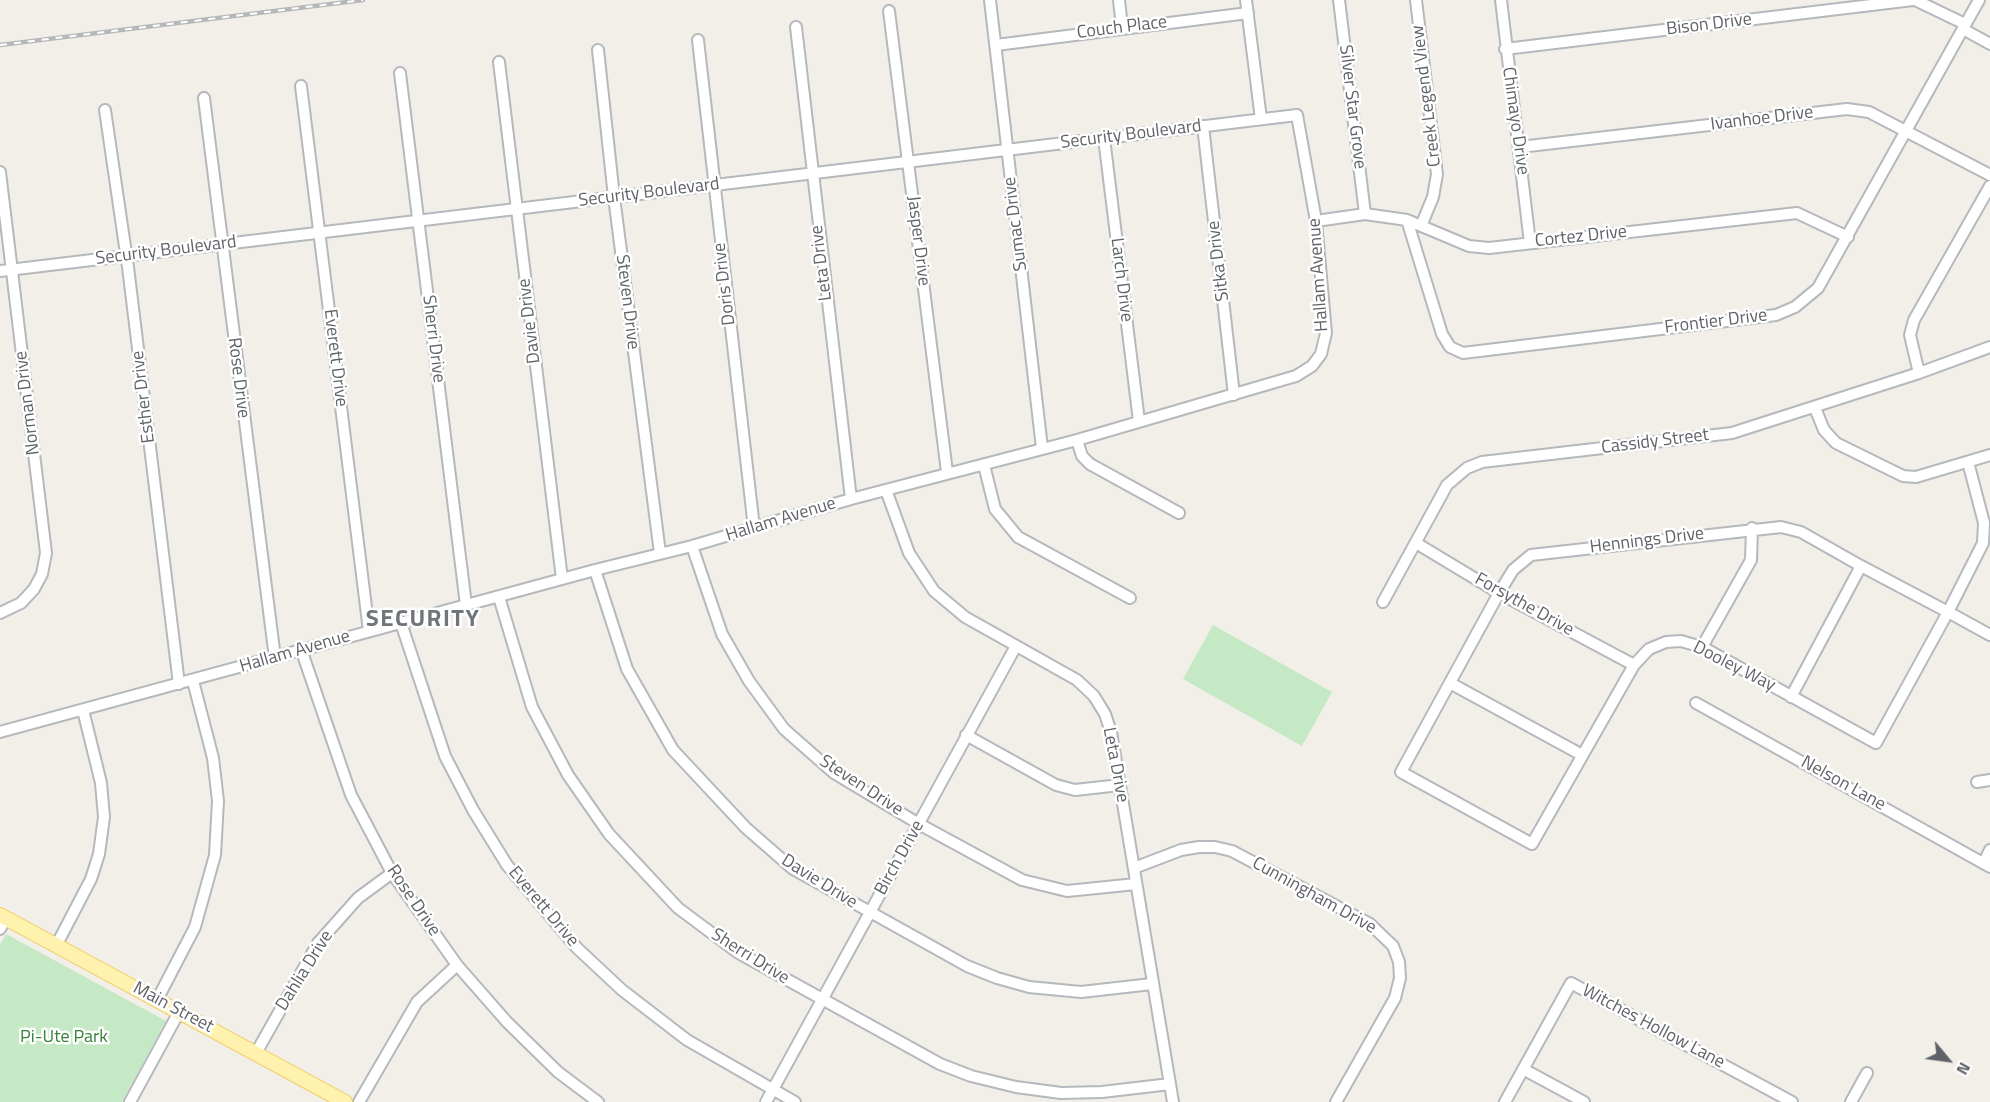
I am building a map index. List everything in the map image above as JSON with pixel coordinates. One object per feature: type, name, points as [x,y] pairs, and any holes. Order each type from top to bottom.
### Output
[{"type":"main road","name":"Main Street","points":[[2,921],[56,945],[345,1102]]},
{"type":"street","name":"Sumac Drive","points":[[990,0],[1042,448]]},
{"type":"street","points":[[1119,0],[1122,27]]},
{"type":"street","points":[[1246,0],[1261,119]]},
{"type":"street","name":"Silver Star Grove","points":[[1339,0],[1365,214]]},
{"type":"street","name":"Creek Legend View","points":[[1416,0],[1437,174],[1433,197],[1421,226]]},
{"type":"street","name":"Chimayo Drive","points":[[1501,0],[1505,49],[1520,147],[1530,243]]},
{"type":"street","name":"Bison Drive","points":[[1505,49],[1914,0],[1964,26],[1990,44]]},
{"type":"street","name":"Frontier Drive","points":[[1407,220],[1442,334],[1450,347],[1463,353],[1776,315],[1795,307],[1818,288],[1979,0]]},
{"type":"street","name":"Jasper Drive","points":[[889,11],[946,472]]},
{"type":"street","name":"Couch Place","points":[[996,45],[1122,27],[1248,13]]},
{"type":"street","name":"Leta Drive","points":[[796,27],[851,499]]},
{"type":"street","name":"Doris Drive","points":[[698,40],[754,528]]},
{"type":"street","name":"Steven Drive","points":[[598,50],[614,197],[660,554]]},
{"type":"street","name":"Davie Drive","points":[[499,62],[562,579]]},
{"type":"street","name":"Sherri Drive","points":[[400,73],[466,605]]},
{"type":"street","name":"Everett Drive","points":[[301,86],[369,631]]},
{"type":"street","name":"Rose Drive","points":[[204,98],[275,658]]},
{"type":"street","name":"Ivanhoe Drive","points":[[1520,147],[1847,109],[1869,112],[1990,175]]},
{"type":"street","name":"Esther Drive","points":[[105,110],[126,256],[179,684]]},
{"type":"street","name":"Security Boulevard","points":[[6,270],[1297,115]]},
{"type":"street","name":"Hallam Avenue","points":[[0,732],[302,652],[369,631],[595,570],[692,546],[946,472],[984,465],[1077,440],[1296,376],[1312,366],[1321,354],[1326,333],[1316,221],[1297,115]]},
{"type":"street","name":"Sitka Drive","points":[[1203,126],[1234,395]]},
{"type":"street","name":"Larch Drive","points":[[1104,138],[1139,421]]},
{"type":"street","name":"Norman Drive","points":[[0,172],[6,270],[46,553],[42,574],[34,589],[21,603],[0,613]]},
{"type":"street","points":[[1919,373],[1910,335],[1914,320],[1990,186]]},
{"type":"street","name":"Cortez Drive","points":[[1316,221],[1365,214],[1407,220],[1469,246],[1489,248],[1797,213],[1848,237]]},
{"type":"street","name":"Cassidy Street","points":[[1383,602],[1447,485],[1467,468],[1482,462],[1732,433],[1815,408],[1990,347]]},
{"type":"street","points":[[1815,408],[1824,430],[1836,443],[1904,476],[1916,477],[1990,454]]},
{"type":"street","points":[[1077,440],[1082,456],[1090,464],[1179,513]]},
{"type":"street","name":"Dooley Way","points":[[1401,772],[1532,844],[1634,665],[1649,649],[1666,642],[1681,641],[1702,647],[1876,743],[1983,543],[1984,523],[1968,462]]},
{"type":"street","points":[[984,465],[995,509],[1018,537],[1130,598]]},
{"type":"street","name":"Leta Drive","points":[[886,490],[897,526],[909,552],[934,591],[965,617],[1077,680],[1094,696],[1111,732],[1173,1102]]},
{"type":"street","name":"Hennings Drive","points":[[1401,772],[1499,593],[1513,570],[1531,555],[1752,528],[1781,527],[1801,532],[1990,636]]},
{"type":"street","points":[[1702,647],[1751,560],[1752,528]]},
{"type":"street","name":"Forsythe Drive","points":[[1416,543],[1499,593],[1634,665]]},
{"type":"street","name":"Steven Drive","points":[[692,546],[722,634],[749,681],[784,729],[834,773],[919,824],[1022,879],[1045,887],[1086,891],[1136,884]]},
{"type":"street","points":[[1791,697],[1862,566]]},
{"type":"street","name":"Davie Drive","points":[[595,570],[627,669],[673,750],[746,828],[793,869],[967,966],[1029,987],[1081,992],[1152,984]]},
{"type":"street","name":"Sherri Drive","points":[[499,597],[532,707],[568,775],[609,834],[678,908],[737,952],[940,1064],[971,1076],[1016,1087],[1061,1093],[1102,1092],[1170,1084]]},
{"type":"street","name":"Everett Drive","points":[[401,623],[445,756],[473,810],[507,865],[577,948],[622,990],[687,1040],[795,1102]]},
{"type":"street","name":"Birch Drive","points":[[766,1102],[1016,646]]},
{"type":"street","name":"Rose Drive","points":[[302,652],[351,795],[392,873],[457,964],[507,1022],[558,1072],[598,1102]]},
{"type":"street","points":[[157,999],[195,927],[215,855],[218,801],[213,758],[193,681]]},
{"type":"street","points":[[1450,683],[1582,755]]},
{"type":"street","name":"Nelson Lane","points":[[1696,703],[1987,864]]},
{"type":"street","points":[[56,945],[91,879],[99,854],[104,817],[101,783],[84,710]]},
{"type":"street","points":[[966,735],[1056,785],[1075,790],[1120,785]]},
{"type":"street","points":[[1977,782],[1990,780]]},
{"type":"street","name":"Cunningham Drive","points":[[1134,868],[1180,850],[1198,847],[1232,851],[1370,924],[1393,946],[1399,962],[1400,978],[1395,998],[1336,1102]]},
{"type":"street","points":[[1987,864],[1990,850]]},
{"type":"street","name":"Dahlia Drive","points":[[256,1053],[318,943],[358,898],[392,873]]},
{"type":"street","points":[[359,1102],[417,1002],[457,964]]},
{"type":"street","name":"Witches Hollow Lane","points":[[1505,1102],[1571,983],[1792,1102]]},
{"type":"street","points":[[130,1102],[179,1012]]},
{"type":"street","points":[[1523,1069],[1584,1102]]},
{"type":"street","points":[[1851,1102],[1867,1073]]},
{"type":"green space","points":[[1213,625],[1332,692],[1302,746],[1183,679]]},
{"type":"green space","name":"Pi-Ute Park","points":[[6,934],[166,1021],[122,1102],[0,1102],[0,945]]},
{"type":"railway","points":[[0,45],[363,0]]},
{"type":"district","name":"SECURITY","points":[[423,620]]}]
